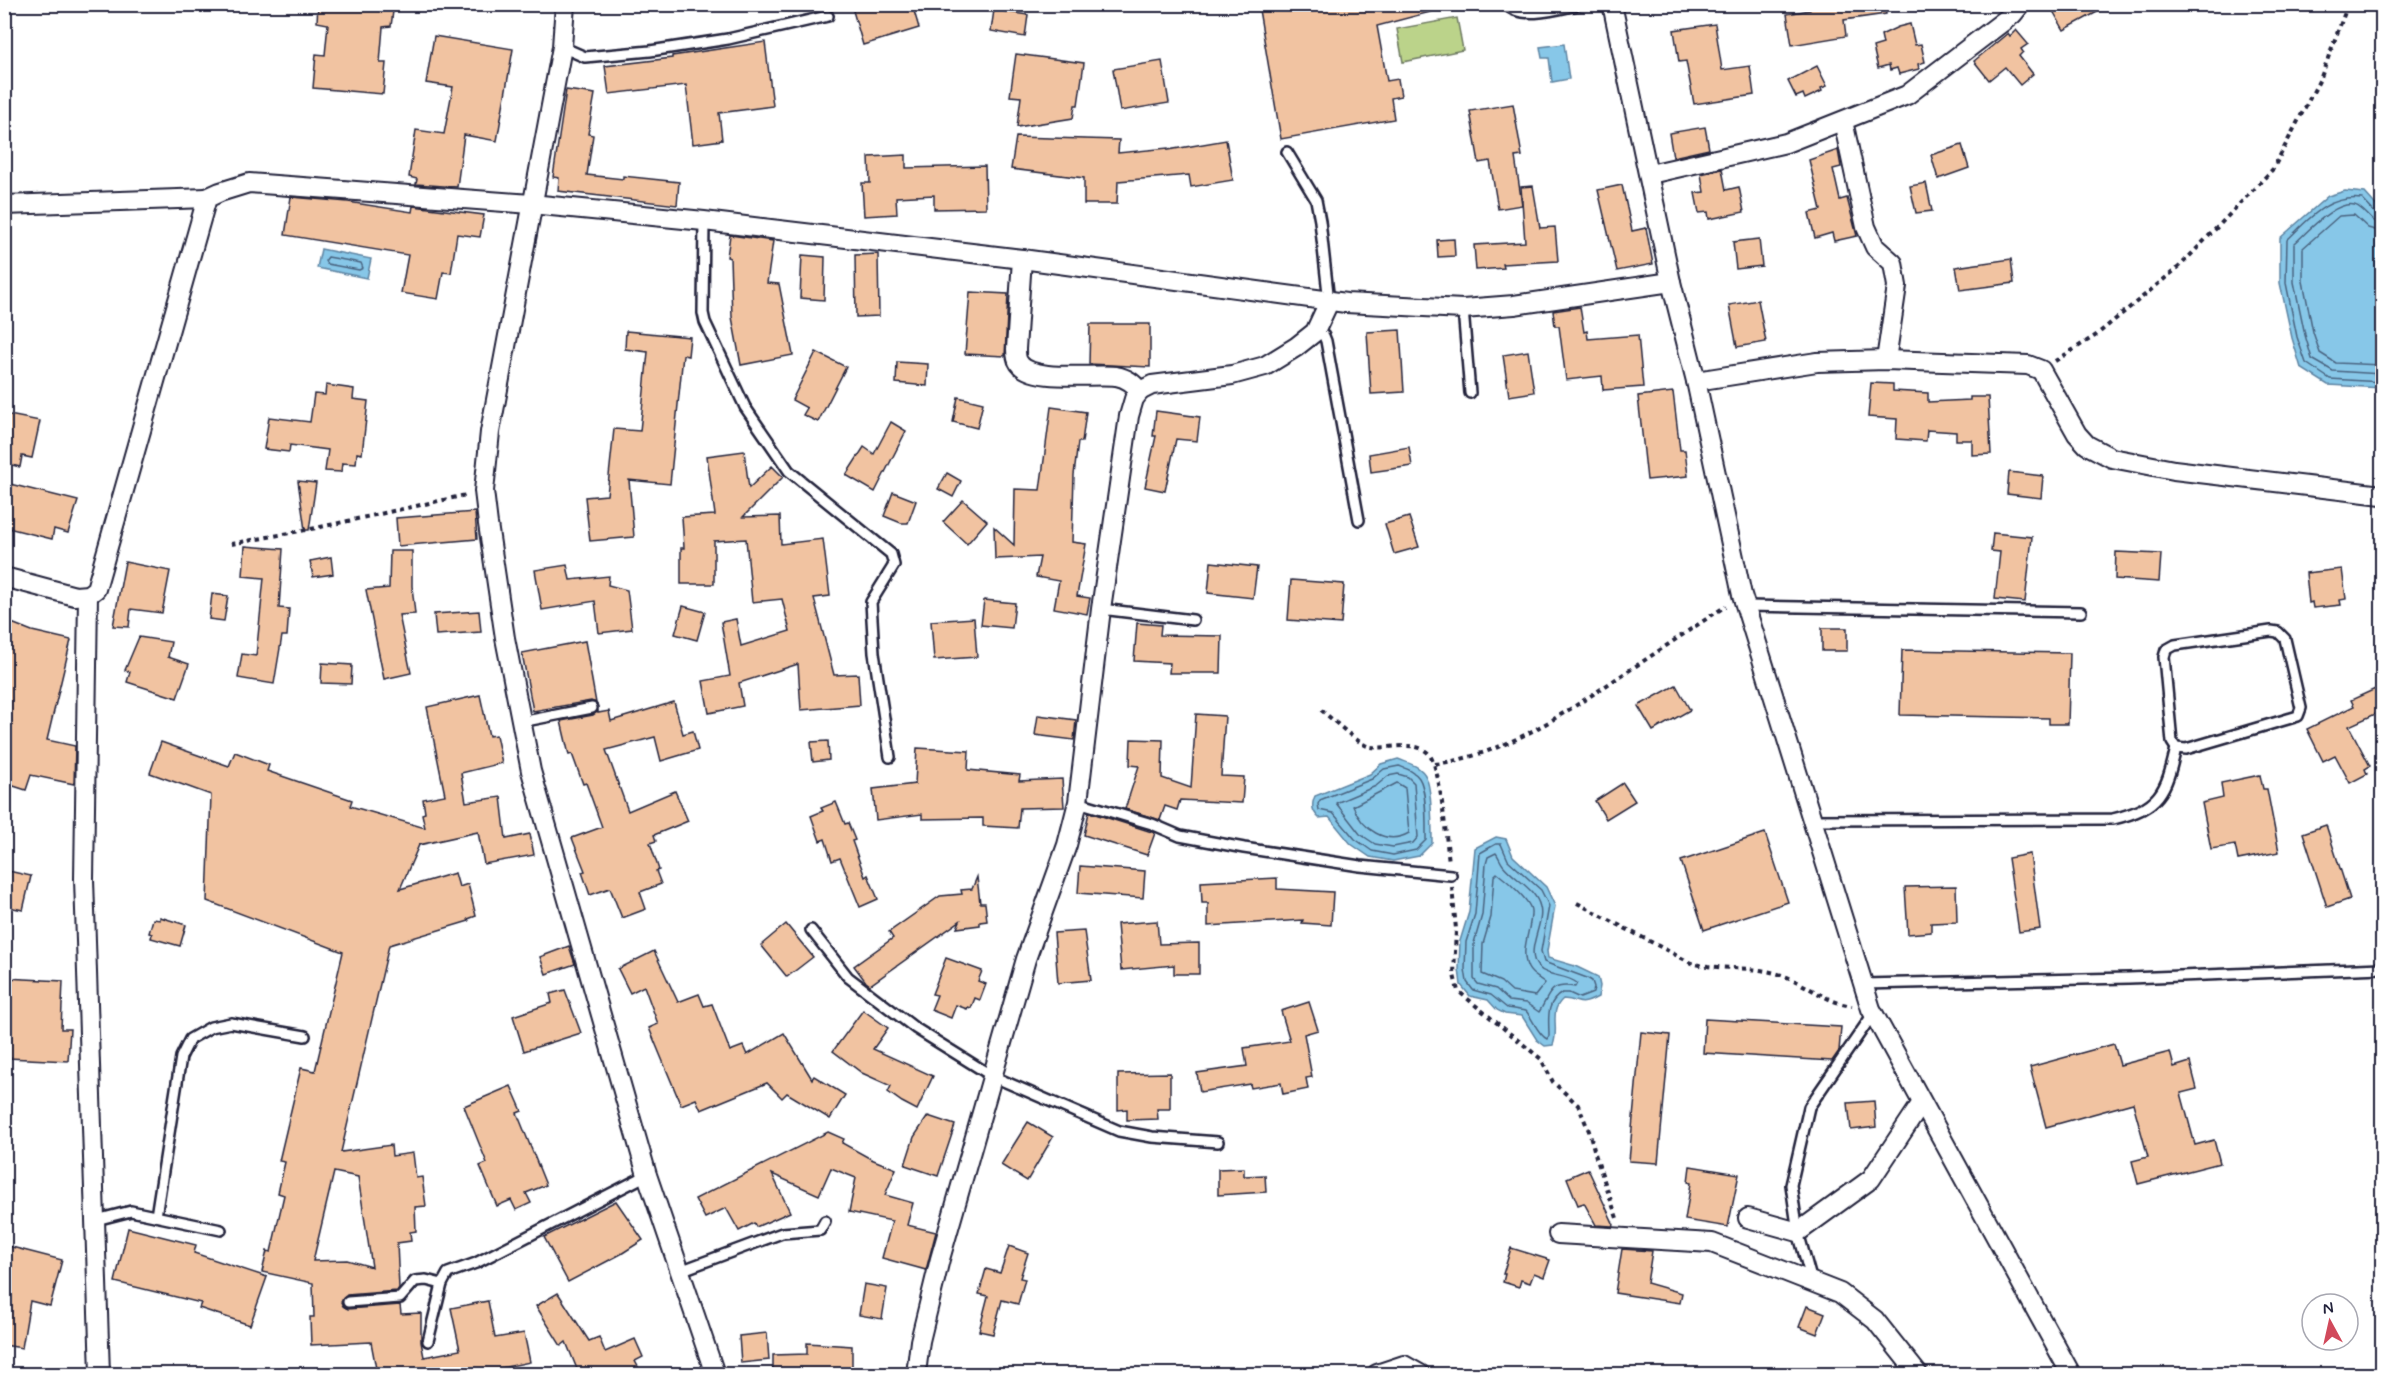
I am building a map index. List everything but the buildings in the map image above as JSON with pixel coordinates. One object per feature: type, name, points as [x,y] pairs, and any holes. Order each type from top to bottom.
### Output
[{"type":"street","points":[[565,4],[562,47],[490,432],[484,491],[505,638],[531,771],[647,1175],[716,1374]]},
{"type":"street","points":[[1612,4],[1650,174],[1671,282],[1696,381],[1744,601],[1872,1011],[1921,1104],[2072,1374]]},
{"type":"street","points":[[1650,174],[1786,143],[1908,95],[2013,14],[2021,4]]},
{"type":"street","points":[[1843,121],[1866,227],[1875,247],[1893,263],[1897,286],[1886,360]]},
{"type":"street","points":[[4,205],[207,198],[249,183],[531,204],[704,221],[1022,259],[1329,302],[1463,309],[1671,282]]},
{"type":"street","points":[[4,577],[75,596],[88,595],[96,589],[207,198]]},
{"type":"street","points":[[1022,259],[1017,361],[1023,367],[1064,377],[1117,376],[1132,381],[1140,391]]},
{"type":"street","points":[[916,1374],[920,1341],[940,1259],[1026,959],[1067,845],[1078,802],[1101,609],[1129,416],[1134,399],[1140,391],[1152,385],[1232,375],[1265,366],[1315,332],[1329,302]]},
{"type":"street","points":[[1696,381],[1817,362],[1886,360],[2028,365],[2041,369],[2077,434],[2087,445],[2112,458],[2174,470],[2382,495]]},
{"type":"street","points":[[88,595],[84,879],[100,1374]]},
{"type":"street","points":[[1748,1218],[1798,1232],[1871,1179],[1921,1104]]},
{"type":"street","points":[[1558,1234],[1712,1243],[1840,1293],[1875,1320],[1918,1374]]},
{"type":"street","points":[[1377,1374],[1404,1365],[1420,1374]]},
{"type":"lane","points":[[1506,4],[1517,12],[1529,13],[1582,4]]},
{"type":"lane","points":[[562,47],[585,57],[650,51],[728,39],[828,16]]},
{"type":"lane","points":[[1287,152],[1316,200],[1329,302]]},
{"type":"lane","points":[[704,221],[703,314],[745,407],[789,471],[891,554],[894,565],[871,602],[874,653],[890,757]]},
{"type":"lane","points":[[1463,309],[1470,393]]},
{"type":"lane","points":[[1315,332],[1324,336],[1326,341],[1359,520]]},
{"type":"lane","points":[[1744,601],[2081,612]]},
{"type":"lane","points":[[1101,609],[1193,620]]},
{"type":"lane","points":[[1811,820],[2113,819],[2142,809],[2159,797],[2169,781],[2176,748],[2172,742],[2164,657],[2166,650],[2175,645],[2278,632],[2285,639],[2301,708],[2298,716],[2186,749],[2176,748]]},
{"type":"lane","points":[[521,722],[592,708]]},
{"type":"lane","points":[[1078,802],[1152,824],[1180,836],[1360,866],[1451,875]]},
{"type":"lane","points":[[811,930],[848,976],[915,1028],[992,1076],[1119,1131],[1152,1137],[1218,1142]]},
{"type":"lane","points":[[1863,984],[2129,978],[2382,968]]},
{"type":"lane","points":[[1812,1282],[1798,1232],[1791,1185],[1809,1107],[1872,1011]]},
{"type":"lane","points":[[156,1216],[181,1057],[190,1039],[210,1027],[231,1023],[305,1036]]},
{"type":"lane","points":[[428,1341],[442,1284],[448,1273],[476,1263],[647,1175]]},
{"type":"lane","points":[[96,1220],[131,1211],[221,1230]]},
{"type":"lane","points":[[680,1272],[782,1233],[820,1230],[825,1221]]},
{"type":"lane","points":[[348,1302],[400,1298],[415,1281],[426,1280],[442,1284]]},
{"type":"path","points":[[2041,369],[2095,336],[2180,266],[2273,169],[2321,77],[2348,4]]},
{"type":"path","points":[[231,544],[484,491]]},
{"type":"path","points":[[1435,764],[1461,761],[1482,754],[1548,724],[1744,601]]},
{"type":"path","points":[[1321,710],[1366,746],[1415,747],[1426,751],[1435,764],[1451,875],[1456,929],[1454,975],[1458,991],[1541,1059],[1553,1082],[1578,1105],[1624,1237]]},
{"type":"path","points":[[1577,903],[1691,963],[1706,967],[1773,972],[1795,980],[1833,1002],[1872,1011]]},
{"type":"green space","points":[[1457,18],[1463,50],[1403,62],[1397,29]]},
{"type":"water","points":[[1564,44],[1569,79],[1552,82],[1549,58],[1542,58],[1540,47]]},
{"type":"water","points":[[2345,191],[2365,193],[2381,211],[2382,209],[2382,388],[2328,385],[2301,368],[2280,283],[2280,238],[2328,196]]},
{"type":"water","points":[[321,249],[371,259],[367,278],[317,268]]},
{"type":"water","points":[[1398,759],[1418,768],[1426,777],[1431,799],[1432,843],[1419,856],[1393,861],[1370,857],[1351,844],[1329,817],[1319,818],[1313,805],[1315,796],[1370,774],[1381,764]]},
{"type":"water","points":[[1496,837],[1506,839],[1513,856],[1546,887],[1555,906],[1547,951],[1548,958],[1575,966],[1598,977],[1600,986],[1598,997],[1583,1003],[1563,999],[1559,1004],[1555,1015],[1553,1045],[1545,1046],[1537,1040],[1522,1016],[1505,1014],[1497,1010],[1488,1000],[1470,996],[1461,985],[1460,941],[1469,912],[1475,848]]}]
